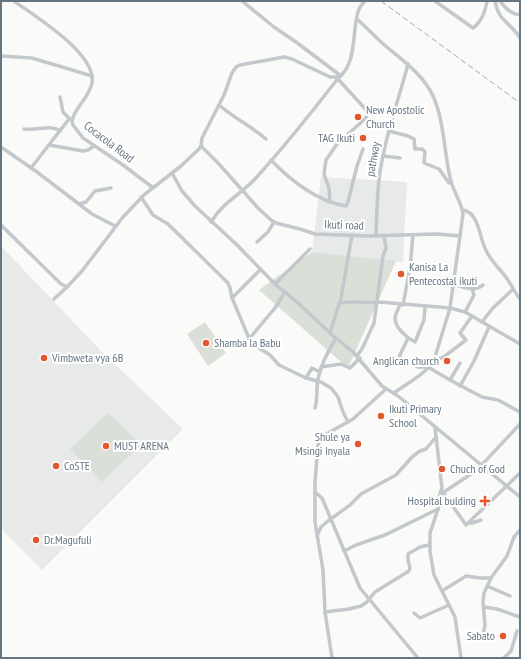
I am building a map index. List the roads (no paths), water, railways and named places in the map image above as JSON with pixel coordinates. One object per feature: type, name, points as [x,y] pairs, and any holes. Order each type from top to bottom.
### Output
[{"type":"street","points":[[1,56],[32,58],[92,76],[87,61],[74,46],[14,1]]},
{"type":"street","points":[[242,1],[339,78],[368,112],[366,118],[337,144],[326,160],[324,174],[329,188],[330,202]]},
{"type":"street","points":[[211,222],[225,204],[254,180],[304,122],[339,78],[350,61],[358,12],[364,1]]},
{"type":"street","points":[[435,1],[473,28],[482,18],[486,9],[487,1]]},
{"type":"street","points":[[495,1],[497,11],[500,16],[520,38]]},
{"type":"street","points":[[500,1],[507,10],[520,15]]},
{"type":"street","points":[[357,19],[385,46],[408,64],[425,82],[435,100],[444,139],[450,179],[463,210],[450,308],[433,362]]},
{"type":"street","points":[[54,299],[82,271],[115,226],[141,197],[197,152],[201,146],[202,138],[236,67],[284,57],[292,59],[330,77],[339,78]]},
{"type":"street","name":"pathway","points":[[376,236],[377,195],[383,156],[388,131],[401,94],[408,64]]},
{"type":"street","name":"Cocacola Road","points":[[92,76],[90,91],[75,111],[71,120],[73,125],[79,134],[94,146],[123,165],[152,187]]},
{"type":"street","points":[[31,168],[60,131],[71,120],[63,112],[60,97]]},
{"type":"street","points":[[219,105],[229,114],[250,126],[266,139]]},
{"type":"street","points":[[24,129],[33,130],[52,128],[60,131]]},
{"type":"street","points":[[388,131],[414,139],[415,149],[422,149],[425,152],[424,164],[439,170],[449,183]]},
{"type":"street","points":[[49,145],[81,151],[88,150],[94,146]]},
{"type":"street","name":"Ikuti road","points":[[201,146],[242,191],[268,218],[274,222],[300,228],[315,234],[376,236],[437,234],[460,236]]},
{"type":"street","points":[[1,147],[99,218],[115,226]]},
{"type":"street","points":[[271,160],[297,183],[330,202],[344,206],[347,204],[355,172],[363,149]]},
{"type":"street","points":[[383,156],[400,158]]},
{"type":"street","points":[[172,173],[186,197],[275,284],[298,302],[330,333],[358,357],[386,389],[394,393],[520,497]]},
{"type":"street","points":[[79,204],[86,202],[94,191],[111,188]]},
{"type":"street","points":[[141,197],[153,215],[168,224],[225,279],[230,288],[232,298],[243,322],[248,339],[252,344],[270,355],[279,364],[306,378],[317,380],[331,388],[337,394],[348,422]]},
{"type":"street","points":[[463,210],[469,212],[475,219],[486,251],[506,277],[512,290],[520,300]]},
{"type":"street","points":[[257,242],[268,232],[274,222]]},
{"type":"street","points":[[1,226],[61,284],[66,287]]},
{"type":"street","points":[[330,333],[340,302],[352,235]]},
{"type":"street","points":[[413,235],[410,268],[401,305],[395,316],[395,321],[408,338],[415,342],[424,320],[425,306]]},
{"type":"street","points":[[321,367],[341,364],[350,368],[363,348],[374,323],[383,256],[386,248],[384,236]]},
{"type":"street","points":[[275,284],[310,249]]},
{"type":"street","points":[[232,298],[261,269]]},
{"type":"street","points":[[452,284],[472,289],[479,288],[483,285]]},
{"type":"street","points":[[465,312],[474,295],[472,289]]},
{"type":"street","points":[[482,322],[493,308],[512,290]]},
{"type":"street","points":[[248,339],[275,308],[285,292]]},
{"type":"street","points":[[340,302],[376,302],[450,308],[465,312],[520,344]]},
{"type":"street","points":[[394,393],[433,362],[445,356],[466,340],[460,333],[472,316]]},
{"type":"street","points":[[460,386],[474,361],[489,327]]},
{"type":"street","points":[[315,408],[317,402],[317,380],[325,356],[336,338]]},
{"type":"street","points":[[408,338],[399,356],[418,367],[428,367],[482,397],[504,403],[520,412]]},
{"type":"street","points":[[450,380],[460,363]]},
{"type":"street","points":[[306,378],[312,368],[320,372]]},
{"type":"street","points":[[332,658],[325,612],[323,570],[315,518],[319,441],[321,438],[348,422],[386,389]]},
{"type":"street","points":[[441,493],[471,475],[482,466],[520,424]]},
{"type":"street","points":[[435,428],[442,488],[438,509],[431,527],[429,545],[434,575],[456,621],[458,646],[461,658]]},
{"type":"street","points":[[317,537],[321,527],[330,519],[350,505],[361,494],[396,475],[412,457],[420,451],[426,449],[441,433]]},
{"type":"street","points":[[468,523],[520,473]]},
{"type":"street","points":[[316,492],[321,496],[360,588],[418,658]]},
{"type":"street","points":[[441,493],[466,525],[468,523],[472,524],[481,520]]},
{"type":"street","points":[[344,551],[356,545],[388,534],[438,509]]},
{"type":"street","points":[[483,635],[485,625],[483,596],[491,578],[507,556],[514,537],[520,530]]},
{"type":"street","points":[[325,612],[356,608],[365,604],[375,592],[389,585],[409,571],[410,568],[407,558],[408,554],[422,546],[429,545]]},
{"type":"street","points":[[442,591],[466,576],[491,578]]},
{"type":"street","points":[[487,586],[510,596]]},
{"type":"street","points":[[414,613],[422,618],[449,605]]},
{"type":"street","points":[[484,607],[497,609],[520,617]]},
{"type":"street","points":[[504,658],[511,651],[517,631]]},
{"type":"railway","points":[[381,1],[520,103]]},
{"type":"place","name":"New Apostolic Church","points":[[358,117]]},
{"type":"place","name":"TAG Ikuti","points":[[363,138]]},
{"type":"place","name":"Kanisa La Pentecostal ikuti","points":[[401,274]]},
{"type":"place","name":"Shamba la Babu","points":[[206,343]]},
{"type":"place","name":"Vimbweta vya 6B","points":[[44,358]]},
{"type":"place","name":"Anglican church","points":[[447,361]]},
{"type":"place","name":"Ikuti Primary School","points":[[381,416]]},
{"type":"place","name":"Shule ya Msingi Inyala","points":[[358,444]]},
{"type":"place","name":"MUST ARENA","points":[[106,446]]},
{"type":"place","name":"CoSTE","points":[[56,466]]},
{"type":"place","name":"Chuch of God","points":[[442,469]]},
{"type":"place","name":"Hospital bulding","points":[[485,501]]},
{"type":"place","name":"Dr.Magufuli","points":[[36,540]]},
{"type":"place","name":"Sabato","points":[[503,636]]}]
